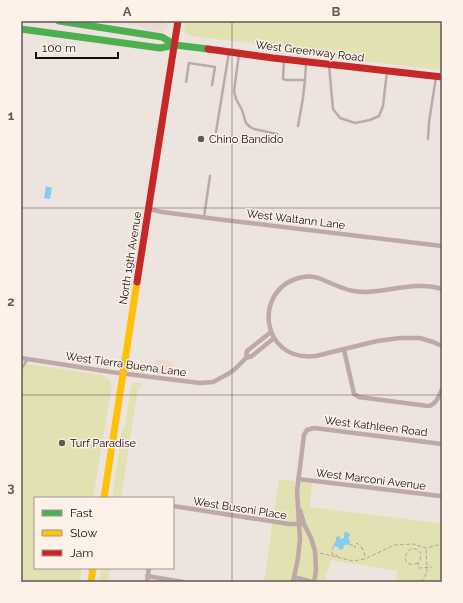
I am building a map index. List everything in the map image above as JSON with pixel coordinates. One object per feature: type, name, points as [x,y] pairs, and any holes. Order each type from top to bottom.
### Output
[{"type":"main road","name":"West Greenway Road","points":[[59,21],[162,37],[175,45]]},
{"type":"main road","name":"North 19th Avenue","points":[[104,497],[178,21]]},
{"type":"main road","name":"West Greenway Road","points":[[21,29],[160,48],[175,45],[439,77]]},
{"type":"main road","points":[[91,582],[93,569]]},
{"type":"street","name":"West Waltann Lane","points":[[149,210],[204,218],[442,246]]},
{"type":"street","points":[[442,289],[431,286],[415,286],[359,292],[345,289],[321,278],[304,277],[294,279],[277,292],[272,302],[268,320],[271,332],[279,345],[294,355],[300,356],[316,356],[377,341],[400,338],[420,338],[442,346]]},
{"type":"street","points":[[271,332],[247,351],[246,358],[252,356],[274,338]]},
{"type":"street","points":[[344,350],[356,396],[428,406],[435,403],[442,389]]},
{"type":"street","name":"West Tierra Buena Lane","points":[[21,358],[124,374],[207,383],[213,382],[228,374],[246,358]]},
{"type":"street","name":"West Kathleen Road","points":[[298,479],[304,435],[307,430],[314,428],[442,444]]},
{"type":"street","points":[[297,503],[315,551],[316,570],[313,582],[294,580],[300,540],[297,503],[298,479]]},
{"type":"street","name":"West Marconi Avenue","points":[[298,479],[442,496]]},
{"type":"street","name":"West Busoni Place","points":[[174,506],[289,524],[304,524]]},
{"type":"street","points":[[147,582],[149,569]]},
{"type":"street","points":[[148,576],[183,582]]},
{"type":"lane","points":[[216,132],[229,52]]},
{"type":"lane","points":[[239,53],[234,91],[246,123],[254,129],[277,134]]},
{"type":"lane","points":[[284,59],[283,79],[305,80]]},
{"type":"lane","points":[[298,126],[303,98],[306,61]]},
{"type":"lane","points":[[186,82],[189,63],[215,67],[212,85]]},
{"type":"lane","points":[[329,64],[333,109],[340,118],[355,123],[370,120],[379,116],[383,106],[388,71]]},
{"type":"lane","points":[[428,139],[429,122],[439,77]]},
{"type":"lane","points":[[204,218],[210,176]]},
{"type":"lane","points":[[21,369],[27,359]]},
{"type":"path","points":[[349,544],[355,547],[357,544],[364,551],[365,559]]},
{"type":"path","points":[[315,551],[353,561],[365,559],[394,545],[410,544],[426,548],[442,544]]},
{"type":"path","points":[[410,544],[411,549]]},
{"type":"path","points":[[334,546],[332,554],[337,555],[337,558]]},
{"type":"path","points":[[420,582],[427,572],[426,548]]},
{"type":"path","points":[[411,549],[406,554],[406,560],[408,563],[414,565],[418,563]]},
{"type":"path","points":[[411,549],[416,550],[420,554],[420,560],[418,563],[419,568],[432,567]]},
{"type":"shaded area","points":[[108,21],[168,21],[167,28],[161,32],[148,30],[136,25]]},
{"type":"shaded area","points":[[155,359],[173,362],[171,373],[153,370]]},
{"type":"green space","points":[[186,21],[442,21],[442,70],[327,57],[275,46],[190,36],[185,33],[184,30]]},
{"type":"green space","name":"Turf Paradise","points":[[21,363],[102,375],[108,378],[112,385],[93,497],[34,497],[34,569],[82,569],[80,582],[21,582]]},
{"type":"green space","points":[[135,382],[142,383],[141,387],[138,387],[121,497],[112,497],[122,432],[125,426],[131,386]]},
{"type":"green space","points":[[279,479],[312,483],[310,507],[439,523],[442,521],[442,582],[396,582],[397,571],[331,560],[324,582],[264,582]]},
{"type":"green space","points":[[101,569],[110,569],[108,582],[99,582]]},
{"type":"water","points":[[46,186],[52,188],[50,199],[44,198]]},
{"type":"water","points":[[344,532],[350,534],[348,538],[350,541],[349,544],[344,545],[343,549],[340,550],[338,547],[334,546],[334,544],[336,537],[340,536],[340,539],[344,538]]},
{"type":"traffic: fast","points":[[59,21],[162,37],[175,45]]},
{"type":"traffic: fast","points":[[21,29],[160,48],[175,45],[208,49]]},
{"type":"traffic: slow","points":[[104,497],[137,282]]},
{"type":"traffic: slow","points":[[91,582],[93,569]]},
{"type":"traffic: jam","points":[[137,282],[178,21]]},
{"type":"traffic: jam","points":[[208,49],[273,58],[442,77]]},
{"type":"place","name":"Chino Bandido","points":[[201,139]]},
{"type":"place","name":"Turf Paradise","points":[[62,443]]}]
